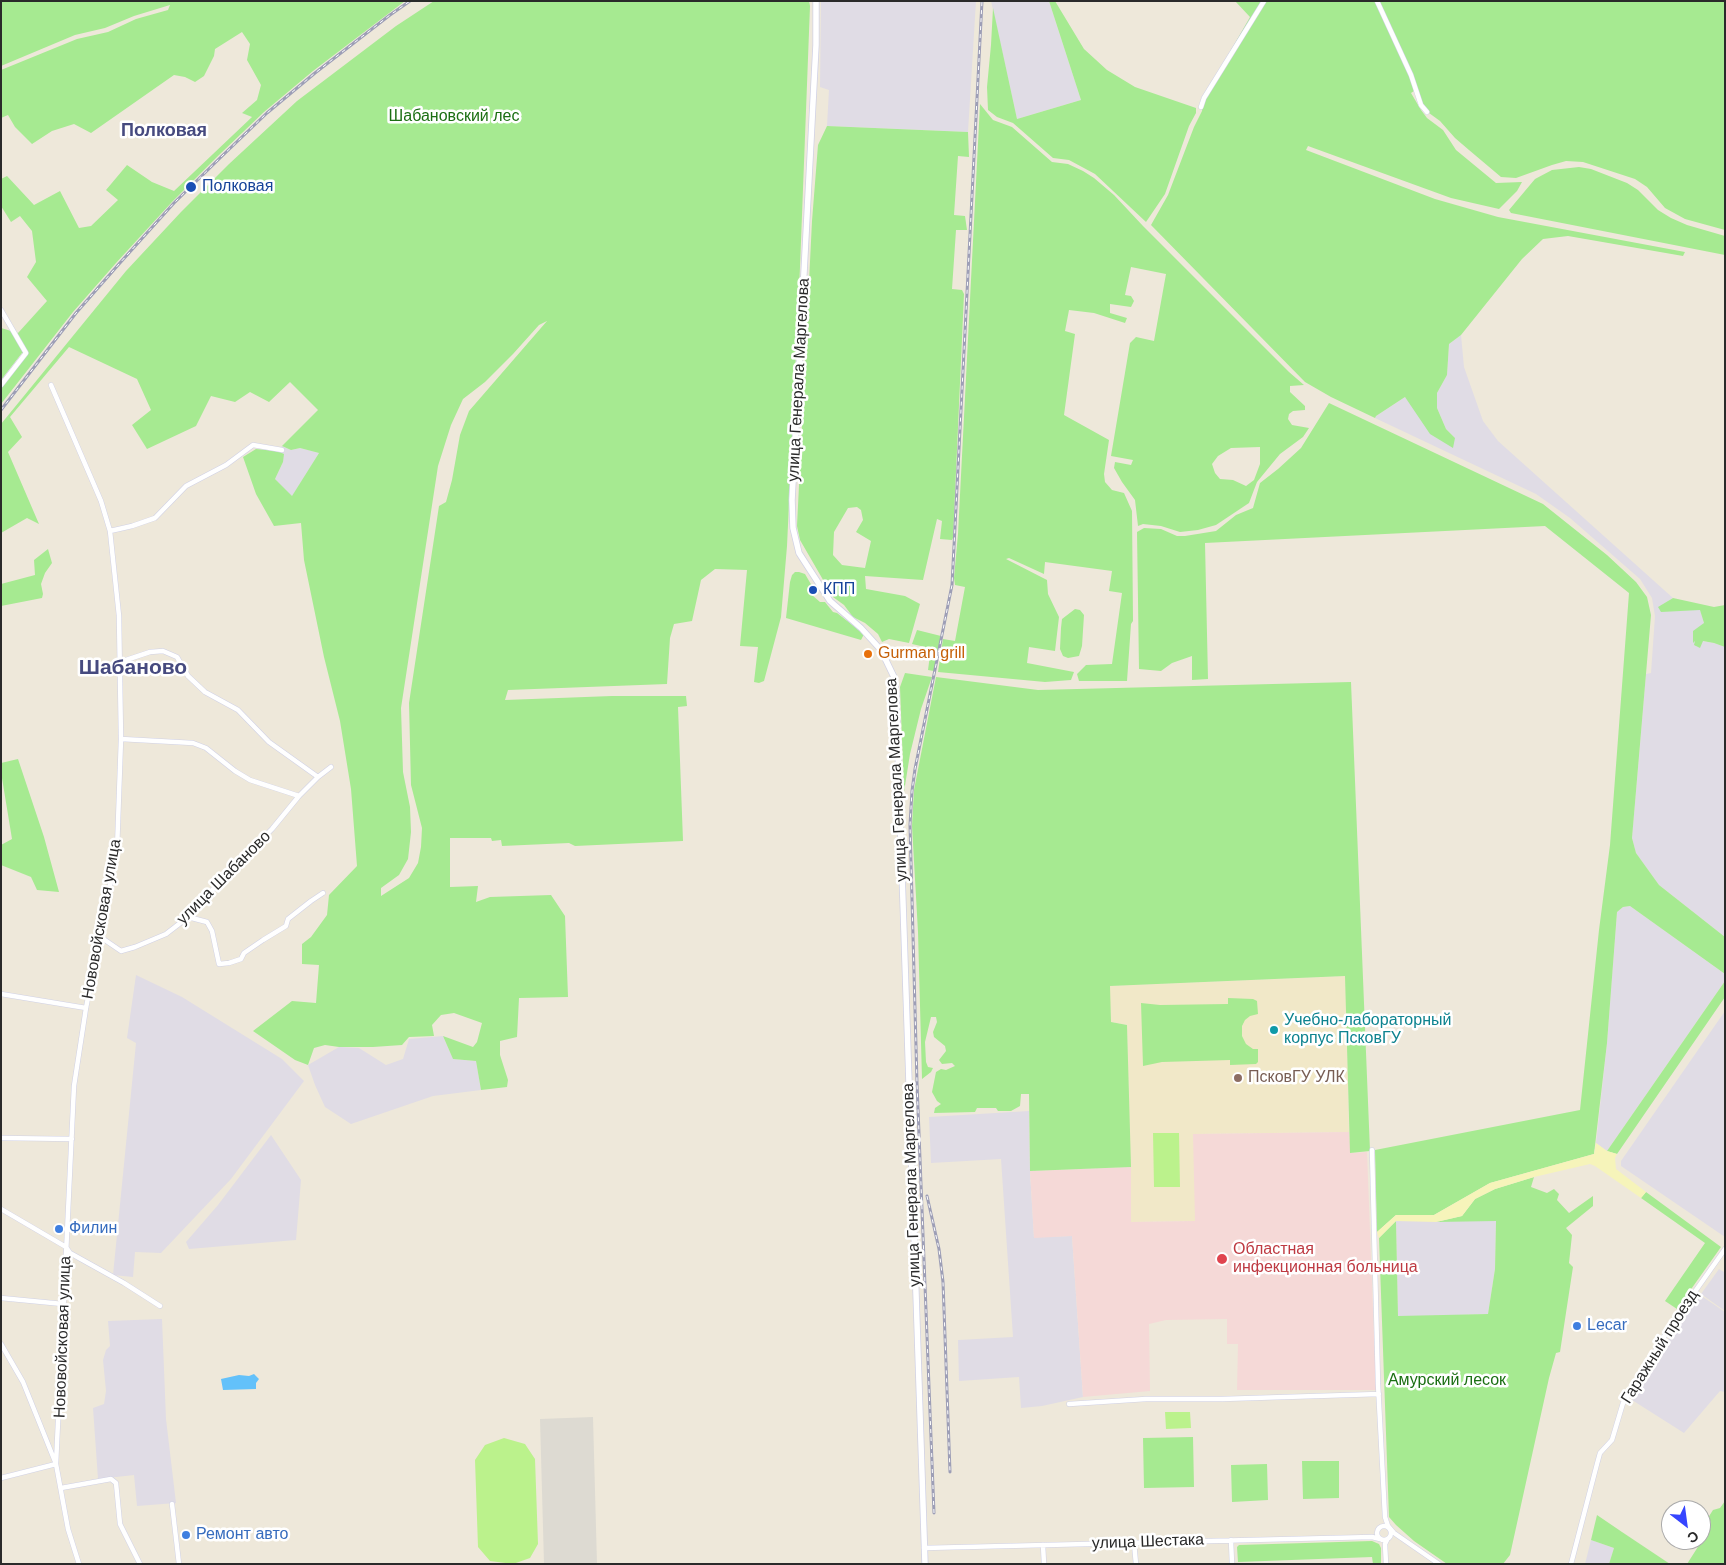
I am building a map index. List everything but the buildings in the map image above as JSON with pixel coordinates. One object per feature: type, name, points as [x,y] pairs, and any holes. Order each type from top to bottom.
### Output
[{"type":"main road","name":"улица Генерала Маргелова","points":[[817,1],[808,217],[792,500],[793,528],[800,553],[830,601],[881,650],[892,671],[896,692],[924,1564]]},
{"type":"street","points":[[1200,107],[1264,1]]},
{"type":"street","points":[[1378,1],[1411,75],[1421,105],[1427,112]]},
{"type":"street","points":[[1,310],[26,353],[1,385]]},
{"type":"street","name":"Нововойсковая улица","points":[[51,385],[101,501],[110,530],[119,616],[120,662],[117,850],[102,929],[99,936],[74,1086],[56,1464]]},
{"type":"street","points":[[110,530],[132,526],[155,518],[186,486],[226,465],[253,445],[282,450]]},
{"type":"street","points":[[120,662],[150,652],[163,651],[177,657],[188,676],[204,692],[238,710],[269,742],[318,777]]},
{"type":"street","points":[[120,739],[193,743],[206,748],[234,771],[250,780],[299,796]]},
{"type":"street","name":"улица Шабаново","points":[[99,936],[121,951],[166,934],[188,917],[272,829],[299,796],[331,767]]},
{"type":"street","points":[[188,917],[207,922],[212,931],[219,964],[241,959],[244,954],[263,940],[286,926],[288,919],[323,894]]},
{"type":"street","points":[[1,994],[86,1008]]},
{"type":"street","points":[[1,1138],[72,1139]]},
{"type":"street","points":[[1372,1150],[1379,1394],[1385,1517],[1392,1533],[1385,1548]]},
{"type":"street","points":[[1,1209],[66,1247],[70,1253],[160,1306]]},
{"type":"street","name":"Гаражный проезд","points":[[1571,1564],[1600,1453],[1612,1440],[1624,1403],[1670,1327],[1725,1249]]},
{"type":"street","points":[[1,1298],[63,1304]]},
{"type":"street","points":[[1,1344],[23,1382],[56,1464],[68,1528],[78,1564]]},
{"type":"street","points":[[1068,1404],[1146,1399],[1222,1399],[1379,1394]]},
{"type":"street","points":[[1,1478],[56,1464]]},
{"type":"street","points":[[60,1488],[111,1479],[116,1483],[120,1524],[140,1564]]},
{"type":"street","points":[[172,1504],[179,1564]]},
{"type":"street","points":[[1372,1537],[1381,1527],[1385,1517]]},
{"type":"street","points":[[1381,1527],[1386,1526],[1390,1528],[1402,1539],[1439,1564]]},
{"type":"street","points":[[1377,1533],[1385,1548],[1386,1564]]},
{"type":"street","name":"улица Шестака","points":[[924,1548],[1372,1537],[1381,1540]]},
{"type":"street","points":[[1381,1540],[1402,1539]]},
{"type":"street","points":[[1231,1540],[1232,1564]]},
{"type":"street","points":[[1134,1543],[1136,1564]]},
{"type":"street","points":[[1043,1545],[1044,1564]]},
{"type":"shaded area","points":[[821,1],[976,1],[968,132],[827,126],[829,90],[820,87]]},
{"type":"shaded area","points":[[991,1],[1049,1],[1081,100],[1017,119]]},
{"type":"shaded area","points":[[1461,335],[1464,367],[1483,421],[1498,441],[1673,598],[1659,607],[1700,609],[1704,623],[1696,640],[1725,647],[1725,937],[1659,885],[1636,853],[1632,838],[1646,674],[1651,673],[1655,616],[1652,598],[1640,579],[1570,518],[1536,494],[1375,418],[1405,397],[1455,438],[1446,429],[1437,408],[1437,393],[1447,375],[1449,344]]},
{"type":"shaded area","points":[[282,446],[291,450],[300,448],[319,453],[292,497],[275,479],[283,462],[277,451]]},
{"type":"shaded area","points":[[1630,906],[1725,974],[1725,981],[1607,1151],[1596,1143],[1607,1043],[1617,912],[1623,907]]},
{"type":"shaded area","points":[[136,975],[182,997],[282,1059],[304,1081],[231,1179],[161,1253],[135,1252],[133,1277],[113,1275],[136,1043],[127,1038]]},
{"type":"shaded area","name":"ПсковГУ УЛК","points":[[1346,976],[1349,1132],[1194,1134],[1196,1221],[1131,1222],[1127,1025],[1111,1022],[1109,986]]},
{"type":"shaded area","points":[[1725,1011],[1725,1237],[1621,1166],[1621,1161]]},
{"type":"shaded area","points":[[443,1036],[453,1059],[476,1061],[481,1090],[433,1096],[351,1124],[325,1107],[308,1065],[339,1047],[359,1048],[386,1065],[403,1059],[409,1039]]},
{"type":"shaded area","points":[[1029,1111],[1034,1237],[1072,1236],[1083,1397],[1042,1406],[1021,1408],[1019,1377],[959,1381],[958,1340],[1013,1337],[1001,1159],[931,1163],[929,1117]]},
{"type":"shaded area","name":"Областная инфекционная больница","points":[[1349,1132],[1351,1153],[1367,1152],[1376,1390],[1237,1390],[1238,1344],[1227,1344],[1227,1319],[1166,1320],[1149,1324],[1150,1391],[1083,1397],[1072,1236],[1034,1238],[1030,1171],[1131,1167],[1131,1222],[1195,1221],[1193,1134]]},
{"type":"shaded area","points":[[271,1135],[301,1180],[296,1240],[189,1249],[186,1242],[218,1205]]},
{"type":"shaded area","points":[[1396,1221],[1496,1221],[1495,1269],[1488,1314],[1398,1317]]},
{"type":"shaded area","points":[[1719,1269],[1725,1271],[1725,1311],[1701,1294]]},
{"type":"shaded area","points":[[1700,1295],[1725,1312],[1725,1392],[1720,1391],[1684,1433],[1632,1400],[1673,1331]]},
{"type":"shaded area","points":[[162,1319],[166,1419],[176,1503],[137,1506],[134,1475],[98,1479],[93,1408],[104,1404],[106,1391],[103,1360],[106,1350],[110,1346],[108,1321]]},
{"type":"shaded area","points":[[593,1417],[597,1564],[544,1564],[540,1419]]},
{"type":"shaded area","points":[[1591,1540],[1614,1548],[1609,1564],[1585,1564]]},
{"type":"green space","points":[[1,1],[405,1],[313,71],[264,112],[219,155],[172,202],[73,312],[1,404],[1,388],[25,356],[22,353],[1,380],[1,328],[18,333],[47,301],[27,277],[36,262],[32,231],[20,216],[11,222],[1,206],[1,179],[7,176],[34,205],[60,191],[79,228],[91,226],[118,200],[106,190],[127,165],[152,182],[174,191],[252,117],[242,113],[257,100],[261,85],[247,60],[250,44],[242,32],[215,49],[214,56],[204,76],[195,82],[185,77],[174,75],[91,133],[74,124],[52,131],[32,144],[15,127],[8,115],[1,118],[1,70],[77,39],[108,32],[136,19],[168,10],[170,5],[134,16],[105,28],[75,35],[1,66]]},
{"type":"green space","name":"Шабановский лес","points":[[434,1],[809,1],[810,6],[787,546],[781,617],[764,681],[754,682],[758,647],[740,646],[747,570],[715,569],[701,580],[692,621],[674,624],[670,638],[667,684],[508,690],[505,700],[612,696],[686,696],[687,706],[678,707],[683,841],[575,846],[569,843],[502,846],[501,840],[492,841],[491,838],[450,838],[450,887],[478,886],[476,902],[490,897],[551,895],[565,916],[568,997],[519,998],[517,1037],[500,1041],[500,1055],[508,1080],[507,1087],[481,1090],[476,1061],[453,1059],[443,1036],[473,1047],[477,1042],[482,1023],[454,1013],[441,1015],[432,1025],[434,1036],[409,1037],[402,1045],[339,1047],[325,1045],[314,1048],[308,1065],[295,1060],[253,1031],[292,1001],[316,1003],[319,965],[302,964],[302,944],[311,937],[327,915],[329,895],[357,866],[351,789],[340,721],[324,657],[304,560],[301,523],[274,526],[256,494],[243,457],[256,449],[277,451],[284,454],[283,462],[275,479],[292,496],[319,453],[300,448],[291,450],[282,446],[318,410],[290,382],[269,402],[250,392],[235,402],[211,396],[196,426],[147,449],[132,425],[151,410],[137,379],[69,347],[10,417],[22,437],[8,452],[39,524],[27,518],[1,533],[1,424],[126,271],[181,212],[297,101],[396,26]],"holes":[[[547,321],[469,411],[460,435],[446,502],[439,506],[409,703],[411,785],[422,828],[421,847],[418,863],[409,878],[381,896],[381,888],[399,875],[408,859],[411,832],[410,807],[403,772],[401,708],[438,466],[451,425],[463,399],[485,382],[539,325]]]},
{"type":"green space","points":[[1049,1],[1055,1],[1084,49],[1107,70],[1135,87],[1196,108],[1196,113],[1189,126],[1165,194],[1146,222],[1095,174],[1069,160],[1053,158],[1013,123],[997,117],[988,110],[987,87],[993,8],[1017,119],[1081,100]]},
{"type":"green space","points":[[1235,1],[1725,1],[1725,230],[1685,219],[1665,208],[1647,187],[1635,179],[1583,162],[1566,161],[1516,178],[1501,177],[1429,113],[1421,101],[1417,89],[1411,93],[1421,110],[1427,118],[1443,130],[1456,150],[1496,183],[1522,182],[1517,191],[1499,209],[1451,198],[1308,146],[1306,150],[1435,199],[1498,217],[1685,252],[1683,256],[1568,236],[1543,239],[1522,259],[1461,335],[1449,344],[1447,375],[1437,393],[1437,408],[1446,429],[1455,438],[1453,448],[1430,434],[1405,397],[1375,418],[1305,382],[1151,225],[1168,195],[1202,111],[1204,97],[1250,17]]},
{"type":"green space","points":[[980,104],[993,120],[1012,127],[1052,162],[1068,164],[1083,171],[1114,195],[1304,385],[1290,386],[1290,392],[1305,406],[1305,410],[1293,411],[1289,414],[1288,419],[1292,425],[1309,428],[1303,437],[1280,454],[1257,482],[1249,503],[1216,525],[1180,532],[1161,526],[1143,524],[1138,526],[1135,500],[1114,468],[1115,462],[1131,465],[1133,460],[1111,456],[1130,343],[1136,337],[1154,341],[1166,274],[1131,267],[1125,295],[1131,296],[1134,301],[1131,307],[1110,304],[1110,313],[1127,318],[1125,323],[1094,313],[1069,310],[1065,331],[1075,334],[1064,415],[1109,440],[1104,474],[1105,482],[1112,490],[1124,493],[1132,511],[1133,621],[1131,624],[1127,681],[1079,681],[1077,674],[1086,665],[1112,664],[1122,593],[1109,591],[1112,571],[1045,562],[1044,574],[1009,558],[1006,559],[1047,580],[1048,594],[1059,617],[1055,651],[1029,647],[1027,663],[1074,672],[1071,680],[1045,682],[938,672],[943,639],[955,641],[965,587],[955,585],[954,578],[958,534]],"holes":[[[1260,447],[1260,464],[1254,480],[1246,486],[1233,480],[1220,479],[1215,473],[1212,464],[1218,456],[1231,448]]]},
{"type":"green space","points":[[827,126],[968,132],[969,157],[958,156],[954,215],[965,216],[967,230],[956,230],[952,289],[962,290],[964,294],[953,538],[952,540],[940,539],[942,521],[937,519],[923,580],[865,576],[866,589],[905,596],[920,604],[909,643],[889,639],[882,642],[878,634],[865,623],[853,617],[844,605],[833,597],[800,540],[797,526],[812,221],[818,145]],"holes":[[[857,507],[861,510],[863,520],[856,532],[871,541],[865,568],[842,565],[833,555],[834,532],[848,508]]]},
{"type":"green space","points":[[1579,167],[1591,169],[1627,183],[1638,190],[1658,210],[1671,218],[1687,225],[1725,236],[1725,255],[1511,213],[1509,210],[1535,179],[1552,170]]},
{"type":"green space","points":[[1329,403],[1543,504],[1607,555],[1636,582],[1647,597],[1651,615],[1632,838],[1636,853],[1659,885],[1725,937],[1725,974],[1630,906],[1623,907],[1617,912],[1607,1043],[1594,1154],[1490,1183],[1434,1215],[1396,1215],[1377,1232],[1375,1150],[1580,1110],[1610,845],[1629,593],[1545,526],[1205,543],[1208,679],[1192,680],[1192,656],[1172,663],[1161,671],[1139,669],[1137,532],[1144,528],[1161,529],[1177,536],[1185,536],[1216,531],[1236,515],[1253,508],[1260,483],[1301,448]]},
{"type":"green space","points":[[48,549],[52,563],[45,573],[41,584],[42,598],[1,606],[1,584],[35,575],[34,560]]},
{"type":"green space","points":[[795,572],[805,574],[812,586],[812,595],[820,602],[825,602],[833,612],[864,634],[861,640],[786,618],[790,582]]},
{"type":"green space","points":[[1673,598],[1714,607],[1725,605],[1725,647],[1703,641],[1700,648],[1694,645],[1693,631],[1704,623],[1700,610],[1661,612],[1658,607]]},
{"type":"green space","points":[[1075,609],[1080,610],[1084,615],[1082,646],[1079,656],[1068,658],[1063,656],[1060,649],[1062,619]]},
{"type":"green space","points":[[917,630],[941,636],[934,671],[928,670],[930,655],[925,647],[912,644]]},
{"type":"green space","points":[[905,673],[932,677],[921,709],[910,754],[904,792],[900,687]]},
{"type":"green space","points":[[936,677],[1038,690],[1351,682],[1370,1151],[1350,1153],[1345,976],[1110,986],[1111,1022],[1127,1025],[1131,1167],[1030,1171],[1029,1094],[1021,1094],[1020,1106],[1011,1111],[998,1111],[996,1108],[977,1108],[975,1112],[934,1113],[935,1108],[941,1104],[932,1092],[936,1072],[955,1066],[952,1063],[942,1064],[939,1060],[946,1051],[945,1046],[934,1037],[933,1032],[937,1022],[936,1017],[931,1017],[925,1042],[926,1062],[928,1067],[933,1068],[922,1079],[918,932],[912,826],[914,790]]},
{"type":"green space","points":[[18,759],[44,837],[59,892],[37,890],[31,877],[1,865],[1,845],[12,839],[1,763]]},
{"type":"green space","points":[[1725,981],[1725,997],[1617,1154],[1607,1151]]},
{"type":"green space","points":[[1228,998],[1253,999],[1257,1001],[1258,1014],[1250,1016],[1242,1026],[1242,1036],[1246,1044],[1253,1049],[1258,1049],[1258,1062],[1256,1064],[1230,1065],[1230,1060],[1162,1062],[1143,1066],[1141,1003],[1160,1005],[1228,1004]]},
{"type":"green space","points":[[1153,1133],[1179,1133],[1180,1187],[1154,1187]]},
{"type":"green space","name":"Амурский лесок","points":[[1534,1177],[1531,1187],[1547,1193],[1554,1189],[1559,1194],[1557,1200],[1569,1213],[1593,1196],[1593,1206],[1566,1228],[1572,1235],[1569,1263],[1573,1267],[1560,1352],[1556,1353],[1549,1378],[1510,1555],[1503,1564],[1447,1564],[1414,1541],[1389,1517],[1379,1238],[1396,1221],[1398,1316],[1488,1314],[1495,1269],[1496,1221],[1436,1222],[1462,1216],[1475,1199],[1495,1189]]},
{"type":"green space","points":[[1646,1192],[1721,1247],[1677,1309],[1665,1301],[1705,1243],[1641,1198]]},
{"type":"green space","points":[[1165,1412],[1190,1412],[1191,1428],[1166,1429]]},
{"type":"green space","points":[[1193,1437],[1194,1487],[1144,1488],[1143,1438]]},
{"type":"green space","points":[[504,1438],[525,1444],[535,1459],[538,1544],[530,1558],[513,1564],[490,1561],[478,1547],[475,1460],[485,1445]]},
{"type":"green space","points":[[1302,1461],[1339,1461],[1339,1498],[1303,1499]]},
{"type":"green space","points":[[1267,1464],[1268,1500],[1232,1502],[1231,1465]]},
{"type":"green space","points":[[1725,1501],[1725,1564],[1687,1564],[1696,1550],[1711,1550],[1711,1513],[1713,1510],[1720,1508]]},
{"type":"green space","points":[[1597,1515],[1670,1564],[1609,1564],[1614,1548],[1591,1540]]},
{"type":"green space","points":[[1372,1541],[1379,1544],[1381,1548],[1381,1564],[1373,1564],[1372,1557],[1238,1562],[1237,1547],[1239,1545]]},
{"type":"sand","points":[[1596,1143],[1607,1151],[1617,1154],[1615,1158],[1616,1169],[1646,1192],[1641,1198],[1590,1164],[1534,1177],[1495,1189],[1475,1199],[1462,1216],[1436,1222],[1396,1221],[1379,1238],[1377,1232],[1396,1215],[1434,1215],[1490,1183],[1594,1154]]},
{"type":"water","points":[[254,1374],[259,1379],[256,1383],[256,1389],[223,1390],[221,1379]]},
{"type":"railway","points":[[1,410],[76,313],[174,203],[267,113],[315,73],[410,1]]},
{"type":"railway","points":[[934,1513],[917,1083],[910,825],[915,769],[952,585],[982,1]]},
{"type":"railway","points":[[927,1196],[939,1249],[943,1282],[950,1472]]},
{"type":"place","name":"Полковая","points":[[191,187]]},
{"type":"place","name":"КПП","points":[[813,590]]},
{"type":"place","name":"Gurman grill","points":[[868,654]]},
{"type":"place","name":"Учебно-лабораторный корпус ПсковГУ","points":[[1274,1030]]},
{"type":"place","name":"ПсковГУ УЛК","points":[[1238,1078]]},
{"type":"place","name":"Филин","points":[[59,1229]]},
{"type":"place","name":"Областная инфекционная больница","points":[[1222,1259]]},
{"type":"place","name":"Lecar","points":[[1577,1326]]},
{"type":"place","name":"Ремонт авто","points":[[186,1535]]},
{"type":"district","name":"Полковая","points":[[164,131]]},
{"type":"district","name":"Шабаново","points":[[133,668]]}]
